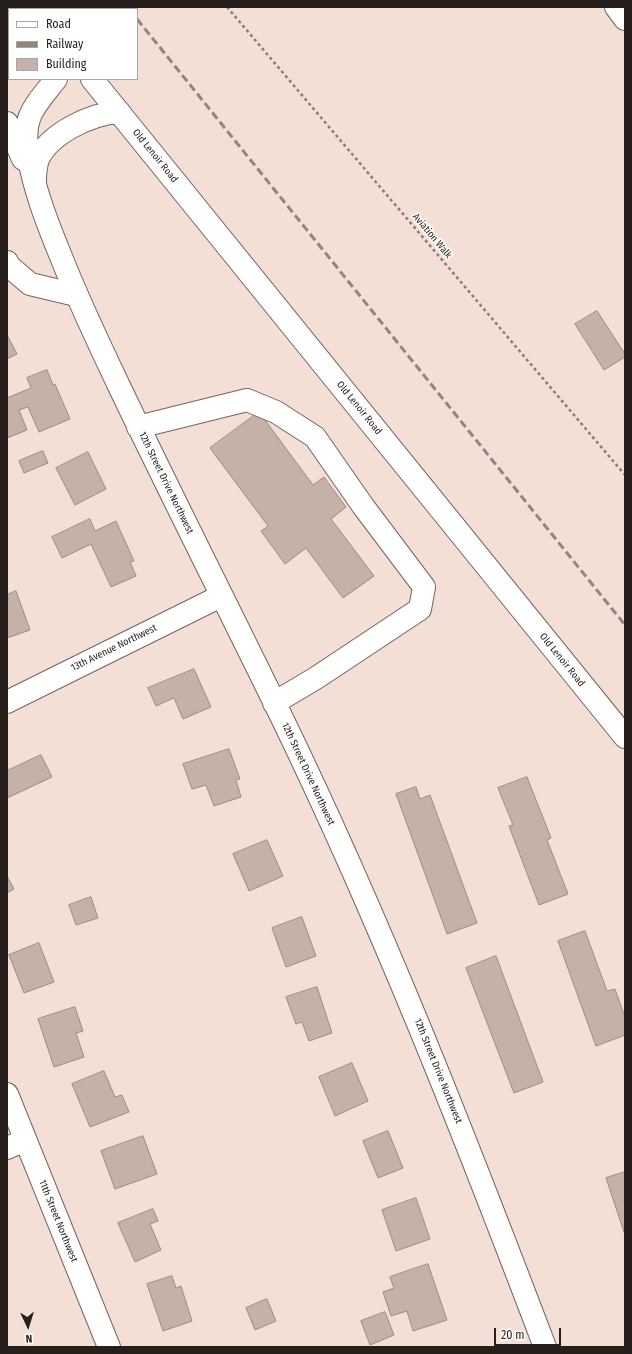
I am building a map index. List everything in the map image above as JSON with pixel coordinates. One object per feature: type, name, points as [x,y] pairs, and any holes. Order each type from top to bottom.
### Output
[{"type":"main road","points":[[616,7],[625,19]]},
{"type":"main road","points":[[36,190],[28,153],[26,136],[27,120],[36,104],[55,80]]},
{"type":"main road","name":"Old Lenoir Road","points":[[93,80],[625,737]]},
{"type":"main road","points":[[36,190],[34,180],[38,160],[51,142],[66,129],[81,122],[112,112],[119,112]]},
{"type":"main road","points":[[7,123],[36,190]]},
{"type":"main road","name":"12th Street Drive Northwest","points":[[36,190],[76,295],[138,427],[274,703],[347,857],[409,1001],[545,1347]]},
{"type":"main road","points":[[7,262],[30,284],[76,295]]},
{"type":"main road","points":[[138,427],[247,400],[276,412],[315,437],[363,506],[424,587],[420,609],[316,678],[274,703]]},
{"type":"main road","name":"13th Avenue Northwest","points":[[7,702],[221,596]]},
{"type":"main road","name":"11th Street Northwest","points":[[7,1094],[16,1144],[110,1347]]},
{"type":"path","name":"Aviation Walk","points":[[228,7],[625,474]]},
{"type":"building","points":[[597,311],[625,354],[625,357],[604,370],[575,324]]},
{"type":"building","points":[[7,335],[17,354],[7,359]]},
{"type":"building","points":[[47,370],[53,385],[55,384],[70,419],[39,432],[28,407],[19,410],[27,430],[7,438],[7,398],[31,388],[27,378]]},
{"type":"building","points":[[259,412],[313,485],[324,477],[346,507],[331,519],[374,576],[343,598],[306,548],[285,564],[261,531],[268,526],[210,448]]},
{"type":"building","points":[[43,451],[48,463],[24,473],[19,461]]},
{"type":"building","points":[[88,452],[106,489],[75,505],[56,468]]},
{"type":"building","points":[[90,519],[95,531],[116,521],[134,561],[130,562],[136,576],[111,587],[91,544],[62,558],[52,537]]},
{"type":"building","points":[[16,591],[30,630],[7,638],[7,595]]},
{"type":"building","points":[[194,669],[211,707],[183,719],[174,698],[156,706],[148,688]]},
{"type":"building","points":[[229,749],[240,779],[236,780],[241,797],[214,806],[206,785],[192,789],[183,764]]},
{"type":"building","points":[[41,755],[52,777],[7,798],[7,771]]},
{"type":"building","points":[[527,777],[551,838],[547,840],[568,894],[539,905],[509,826],[513,825],[498,788]]},
{"type":"building","points":[[416,787],[420,799],[430,795],[477,923],[447,934],[396,794]]},
{"type":"building","points":[[267,840],[283,876],[249,891],[233,854]]},
{"type":"building","points":[[7,876],[14,889],[7,893]]},
{"type":"building","points":[[91,897],[98,918],[76,925],[69,905]]},
{"type":"building","points":[[302,917],[316,956],[286,967],[272,928]]},
{"type":"building","points":[[585,931],[607,991],[615,989],[625,1017],[625,1035],[596,1046],[558,941]]},
{"type":"building","points":[[39,943],[54,982],[24,993],[9,955]]},
{"type":"building","points":[[496,956],[543,1082],[514,1093],[466,968]]},
{"type":"building","points":[[317,987],[332,1033],[309,1041],[302,1022],[296,1024],[286,997]]},
{"type":"building","points":[[75,1007],[83,1031],[76,1033],[84,1057],[54,1067],[38,1019]]},
{"type":"building","points":[[352,1063],[368,1101],[335,1116],[319,1077]]},
{"type":"building","points":[[104,1071],[115,1097],[122,1095],[129,1112],[90,1127],[72,1084]]},
{"type":"building","points":[[388,1131],[403,1168],[378,1178],[363,1141]]},
{"type":"building","points":[[143,1136],[157,1174],[115,1189],[101,1151]]},
{"type":"building","points":[[625,1172],[625,1235],[606,1178]]},
{"type":"building","points":[[416,1198],[430,1239],[396,1251],[382,1210]]},
{"type":"building","points":[[153,1209],[158,1221],[150,1224],[161,1250],[135,1262],[118,1223]]},
{"type":"building","points":[[428,1264],[447,1320],[413,1331],[407,1311],[391,1316],[383,1292],[394,1288],[390,1277]]},
{"type":"building","points":[[172,1276],[176,1288],[181,1286],[192,1321],[163,1331],[147,1284]]},
{"type":"building","points":[[267,1299],[276,1321],[255,1330],[246,1308]]},
{"type":"building","points":[[385,1312],[394,1335],[370,1345],[361,1321]]},
{"type":"railway","points":[[138,20],[625,625]]}]
